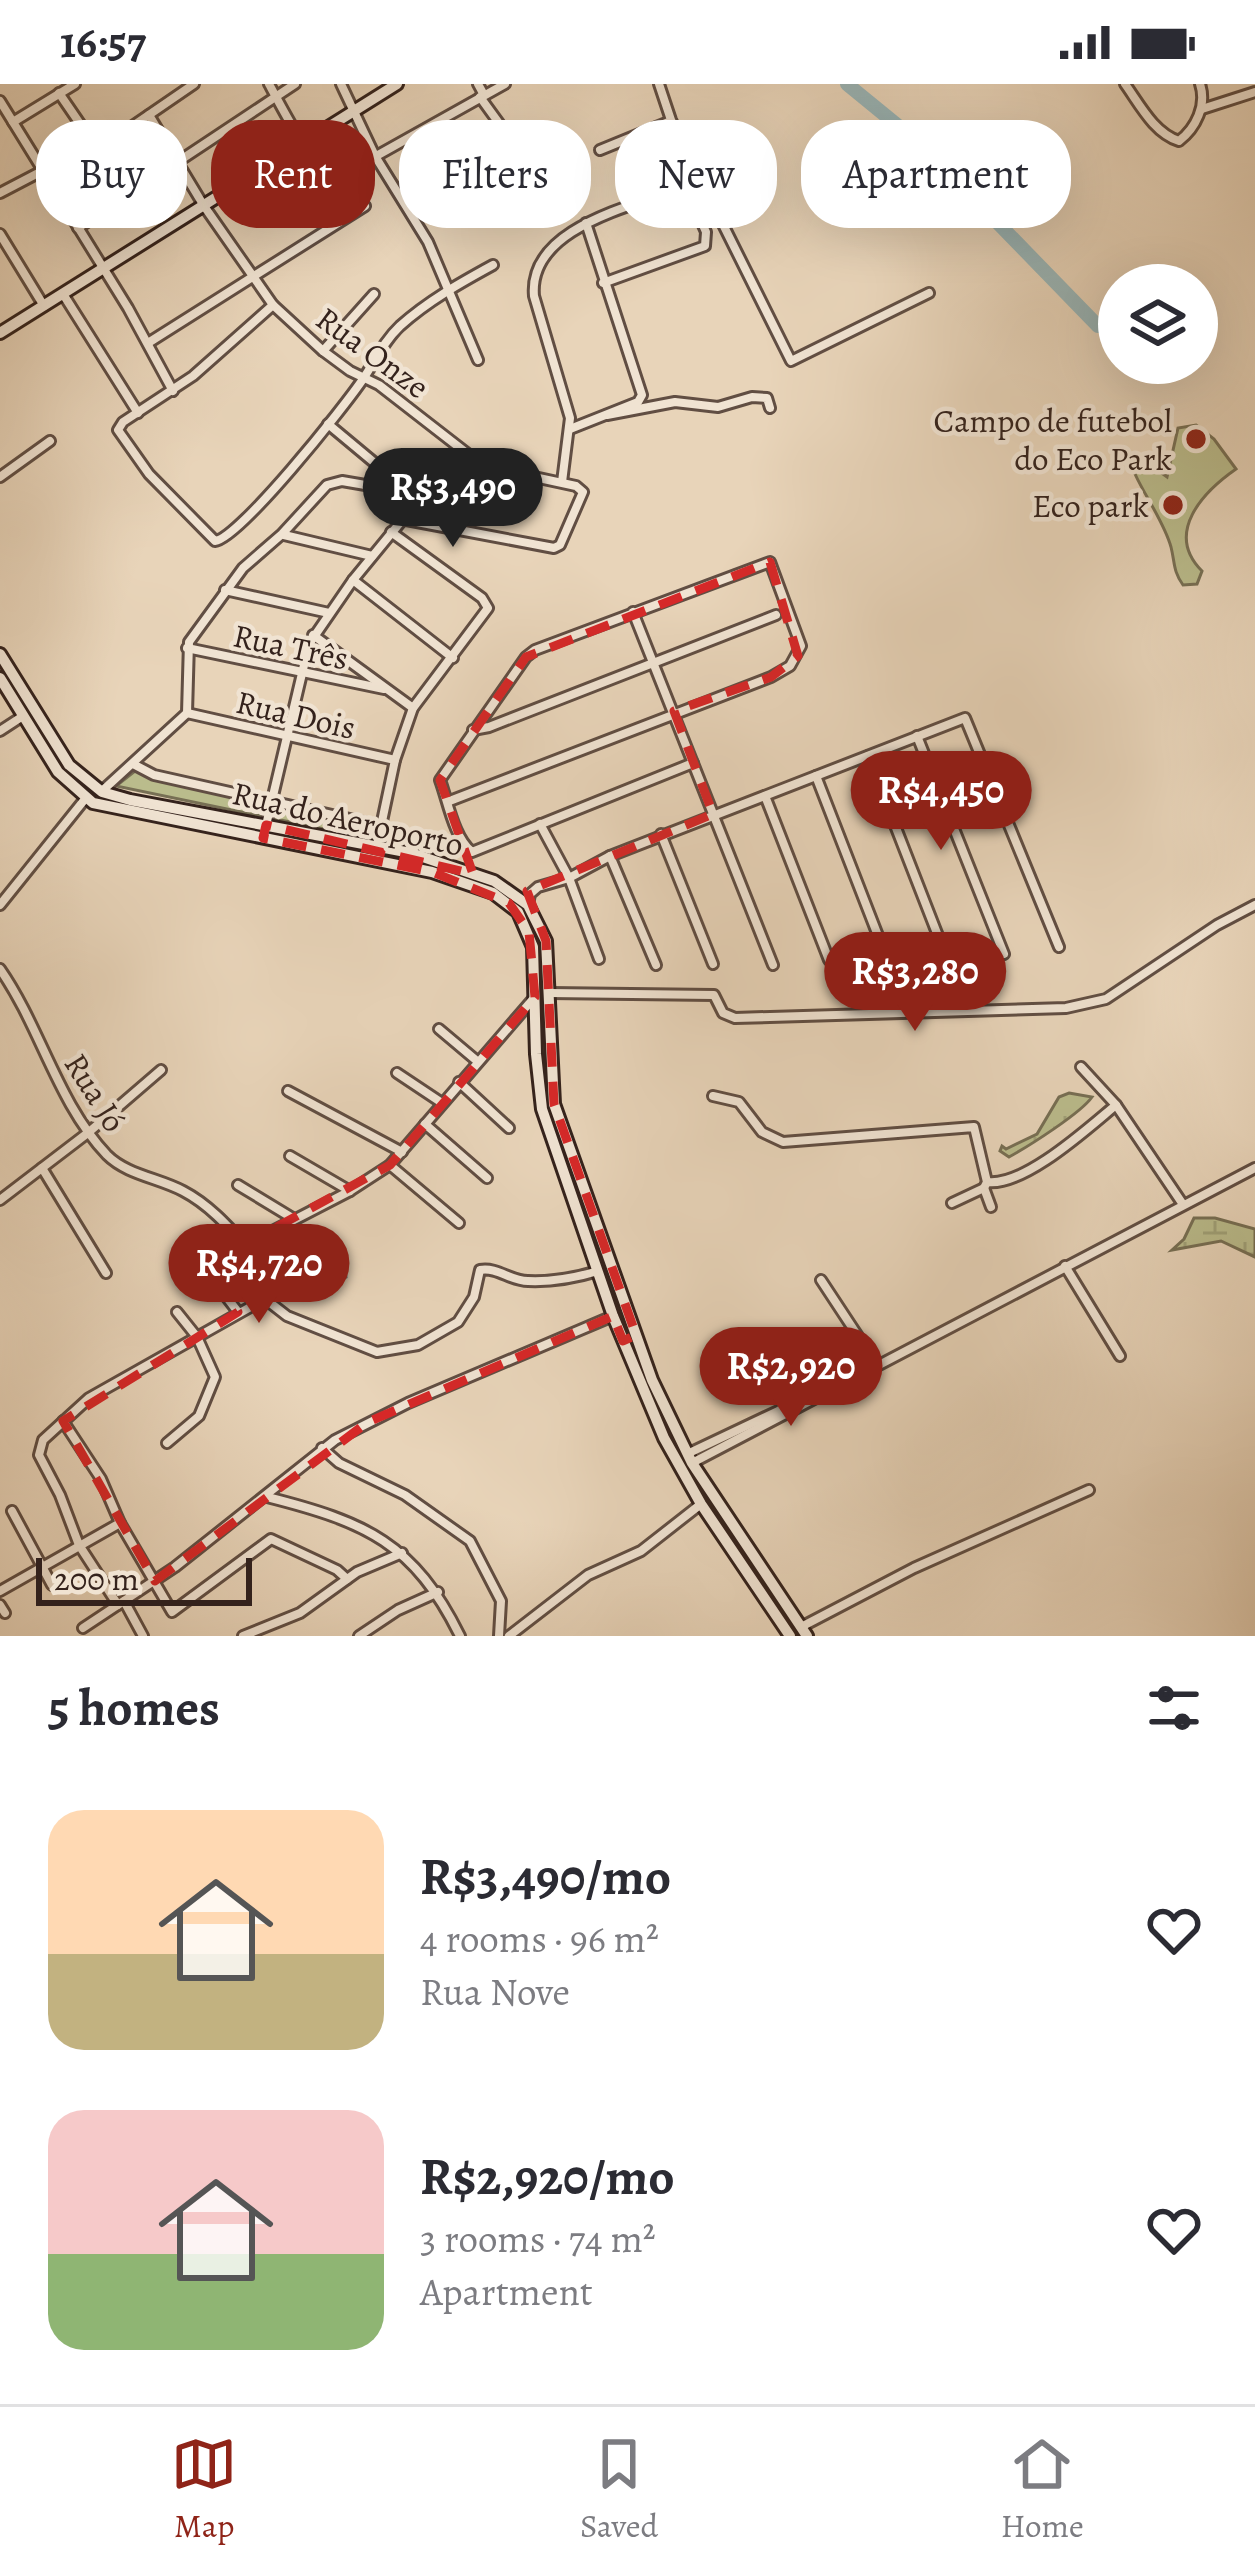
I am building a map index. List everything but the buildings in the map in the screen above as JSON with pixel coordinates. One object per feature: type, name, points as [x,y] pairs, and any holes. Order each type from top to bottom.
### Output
[{"type":"main road","points":[[336,120],[397,84]]},
{"type":"main road","points":[[0,333],[211,201]]},
{"type":"main road","points":[[0,654],[69,765],[102,792]]},
{"type":"main road","points":[[0,678],[58,772],[85,799]]},
{"type":"main road","name":"Rua do Aeroporto","points":[[102,792],[389,861],[493,893],[518,912],[530,932],[541,995]]},
{"type":"main road","name":"Rua do Aeroporto","points":[[85,799],[101,807],[377,845],[507,887],[528,905],[546,941],[541,995],[544,1117],[623,1341],[648,1406],[701,1504],[799,1633]]},
{"type":"main road","name":"Rua do Aeroporto","points":[[542,1054],[564,1141],[635,1335],[689,1458],[799,1633]]},
{"type":"main road","points":[[623,1341],[635,1335]]},
{"type":"street","points":[[13,122],[75,84]]},
{"type":"street","points":[[142,120],[194,84]]},
{"type":"street","points":[[269,84],[291,120]]},
{"type":"street","points":[[187,154],[295,84]]},
{"type":"street","points":[[341,84],[358,120]]},
{"type":"street","points":[[478,84],[499,120]]},
{"type":"street","points":[[478,360],[420,226],[375,156],[506,84]]},
{"type":"street","points":[[659,84],[671,120]]},
{"type":"street","points":[[1125,84],[1151,121],[1173,140],[1183,139],[1201,110],[1201,86]]},
{"type":"street","points":[[1201,110],[1255,92]]},
{"type":"street","points":[[59,93],[77,120]]},
{"type":"street","points":[[0,101],[36,158]]},
{"type":"street","name":"Rua Onze","points":[[148,116],[150,120]]},
{"type":"street","points":[[600,150],[615,144]]},
{"type":"street","points":[[0,193],[36,174]]},
{"type":"street","name":"Rua Onze","points":[[187,179],[273,305],[323,351],[379,385],[483,466]]},
{"type":"street","points":[[591,221],[683,188],[706,232],[702,248],[603,283]]},
{"type":"street","points":[[78,228],[172,391]]},
{"type":"street","points":[[148,343],[331,228]]},
{"type":"street","points":[[562,482],[570,429],[568,402],[534,296],[533,279],[547,251],[579,228]]},
{"type":"street","points":[[570,429],[638,402],[642,395],[586,228]]},
{"type":"street","points":[[724,228],[791,362],[929,293]]},
{"type":"street","points":[[0,234],[44,306]]},
{"type":"street","points":[[273,305],[172,391],[120,424],[119,433],[149,474],[212,539],[225,540],[238,528],[328,424],[398,328],[449,289],[493,265]]},
{"type":"street","points":[[63,293],[138,413]]},
{"type":"street","points":[[323,351],[374,294]]},
{"type":"street","points":[[599,415],[616,416],[675,402],[718,407],[752,397],[767,398],[770,408]]},
{"type":"street","points":[[328,424],[415,496]]},
{"type":"street","points":[[0,477],[50,441]]},
{"type":"street","points":[[265,831],[313,635],[415,496],[456,464],[562,482],[581,489],[584,497],[560,545],[551,548],[401,519]]},
{"type":"street","points":[[102,792],[187,713],[187,648],[225,590],[332,482],[415,496]]},
{"type":"street","points":[[377,845],[395,760],[413,708],[488,608],[391,532]]},
{"type":"street","points":[[283,534],[371,556]]},
{"type":"street","points":[[447,802],[771,677],[798,656],[801,646],[772,565],[766,560],[535,650],[441,774],[447,802],[463,845],[472,852]]},
{"type":"street","points":[[352,580],[453,658]]},
{"type":"street","points":[[225,590],[329,613]]},
{"type":"street","points":[[633,612],[773,965]]},
{"type":"street","points":[[473,730],[489,728],[776,615]]},
{"type":"street","points":[[313,635],[413,708]]},
{"type":"street","name":"Rua Três","points":[[187,648],[384,689]]},
{"type":"street","name":"Rua Dois","points":[[187,713],[395,760]]},
{"type":"street","points":[[0,730],[23,716]]},
{"type":"street","points":[[528,905],[538,887],[962,718],[968,720],[1059,947]]},
{"type":"street","points":[[917,736],[1004,954]]},
{"type":"street","points":[[868,756],[949,964]]},
{"type":"street","points":[[133,764],[154,775],[381,826]]},
{"type":"street","points":[[472,852],[693,764]]},
{"type":"street","points":[[816,776],[889,964]]},
{"type":"street","points":[[765,796],[829,960]]},
{"type":"street","points":[[0,905],[85,799]]},
{"type":"street","points":[[540,824],[569,878],[599,958]]},
{"type":"street","points":[[662,834],[713,964]]},
{"type":"street","points":[[466,871],[472,852]]},
{"type":"street","points":[[610,856],[656,964]]},
{"type":"street","points":[[238,1312],[207,1267],[390,1165],[477,1061],[541,995],[714,995],[723,1013],[734,1018],[1066,1008],[1106,999],[1216,925],[1255,905]]},
{"type":"street","name":"Rua Jó","points":[[0,969],[24,1005],[51,1068],[89,1132],[116,1162],[211,1210],[246,1246]]},
{"type":"street","points":[[439,1029],[477,1061]]},
{"type":"street","points":[[1081,1066],[1116,1105],[1182,1203]]},
{"type":"street","points":[[0,1200],[161,1070]]},
{"type":"street","points":[[397,1073],[442,1103]]},
{"type":"street","points":[[459,1082],[509,1128]]},
{"type":"street","points":[[288,1090],[402,1152]]},
{"type":"street","points":[[712,1096],[739,1102],[761,1132],[783,1142],[974,1127],[991,1207]]},
{"type":"street","points":[[952,1203],[1035,1166],[1116,1105]]},
{"type":"street","points":[[425,1124],[487,1178]]},
{"type":"street","points":[[290,1156],[350,1191]]},
{"type":"street","points":[[390,1165],[459,1223]]},
{"type":"street","points":[[42,1168],[106,1273]]},
{"type":"street","points":[[689,1458],[1255,1168]]},
{"type":"street","points":[[238,1185],[294,1219]]},
{"type":"street","points":[[1066,1266],[1120,1356]]},
{"type":"street","points":[[143,1636],[79,1545],[39,1455],[44,1440],[89,1398],[261,1301],[377,1352],[418,1345],[458,1322],[474,1298],[480,1270],[498,1270],[525,1282],[572,1279],[598,1271]]},
{"type":"street","points":[[689,1458],[873,1359],[821,1280]]},
{"type":"street","points":[[167,1443],[200,1416],[215,1377],[196,1337],[177,1312]]},
{"type":"street","points":[[83,1628],[155,1582],[322,1448],[408,1403],[614,1316]]},
{"type":"street","points":[[63,1420],[101,1479],[120,1523],[172,1612],[271,1539],[338,1570],[347,1580]]},
{"type":"street","points":[[322,1448],[339,1463],[405,1495],[470,1541],[501,1601],[499,1636]]},
{"type":"street","points":[[799,1633],[914,1568],[1089,1490]]},
{"type":"street","points":[[266,1496],[347,1520],[402,1552],[438,1592],[460,1636]]},
{"type":"street","points":[[509,1636],[588,1575],[641,1551],[701,1504]]},
{"type":"street","points":[[11,1511],[52,1585]]},
{"type":"street","points":[[1,1587],[120,1523]]},
{"type":"street","points":[[243,1636],[300,1612],[347,1580],[402,1552]]},
{"type":"street","points":[[359,1636],[398,1610],[438,1592]]},
{"type":"highlighted area","points":[[770,562],[798,656],[771,677],[674,711],[713,814],[527,891],[546,941],[554,1104],[636,1335],[623,1341],[613,1316],[368,1422],[155,1581],[63,1421],[238,1312],[209,1264],[390,1165],[535,997],[529,932],[509,903],[432,872],[263,838],[266,825],[473,874],[440,780],[526,657]]},
{"type":"green space","name":"Eco park","points":[[1196,425],[1214,439],[1236,469],[1211,489],[1192,514],[1187,542],[1202,571],[1197,584],[1183,585],[1164,528],[1135,474],[1145,461],[1167,477],[1178,428]]},
{"type":"green space","points":[[135,771],[373,825],[372,839],[116,786]]},
{"type":"green space","points":[[1069,1093],[1092,1097],[1018,1152],[1009,1157],[1000,1151],[1002,1146],[1006,1149],[1037,1134],[1059,1097]]},
{"type":"green space","points":[[1194,1218],[1215,1218],[1255,1229],[1255,1257],[1221,1241],[1172,1250],[1184,1239]]},
{"type":"water","points":[[343,1253],[346,1277],[285,1296],[268,1277],[292,1262]]},
{"type":"waterway","points":[[847,84],[924,147],[1098,326]]},
{"type":"place","name":"Campo de futebol do Eco Park","points":[[1196,439]]},
{"type":"place","name":"Eco park","points":[[1173,505]]}]
